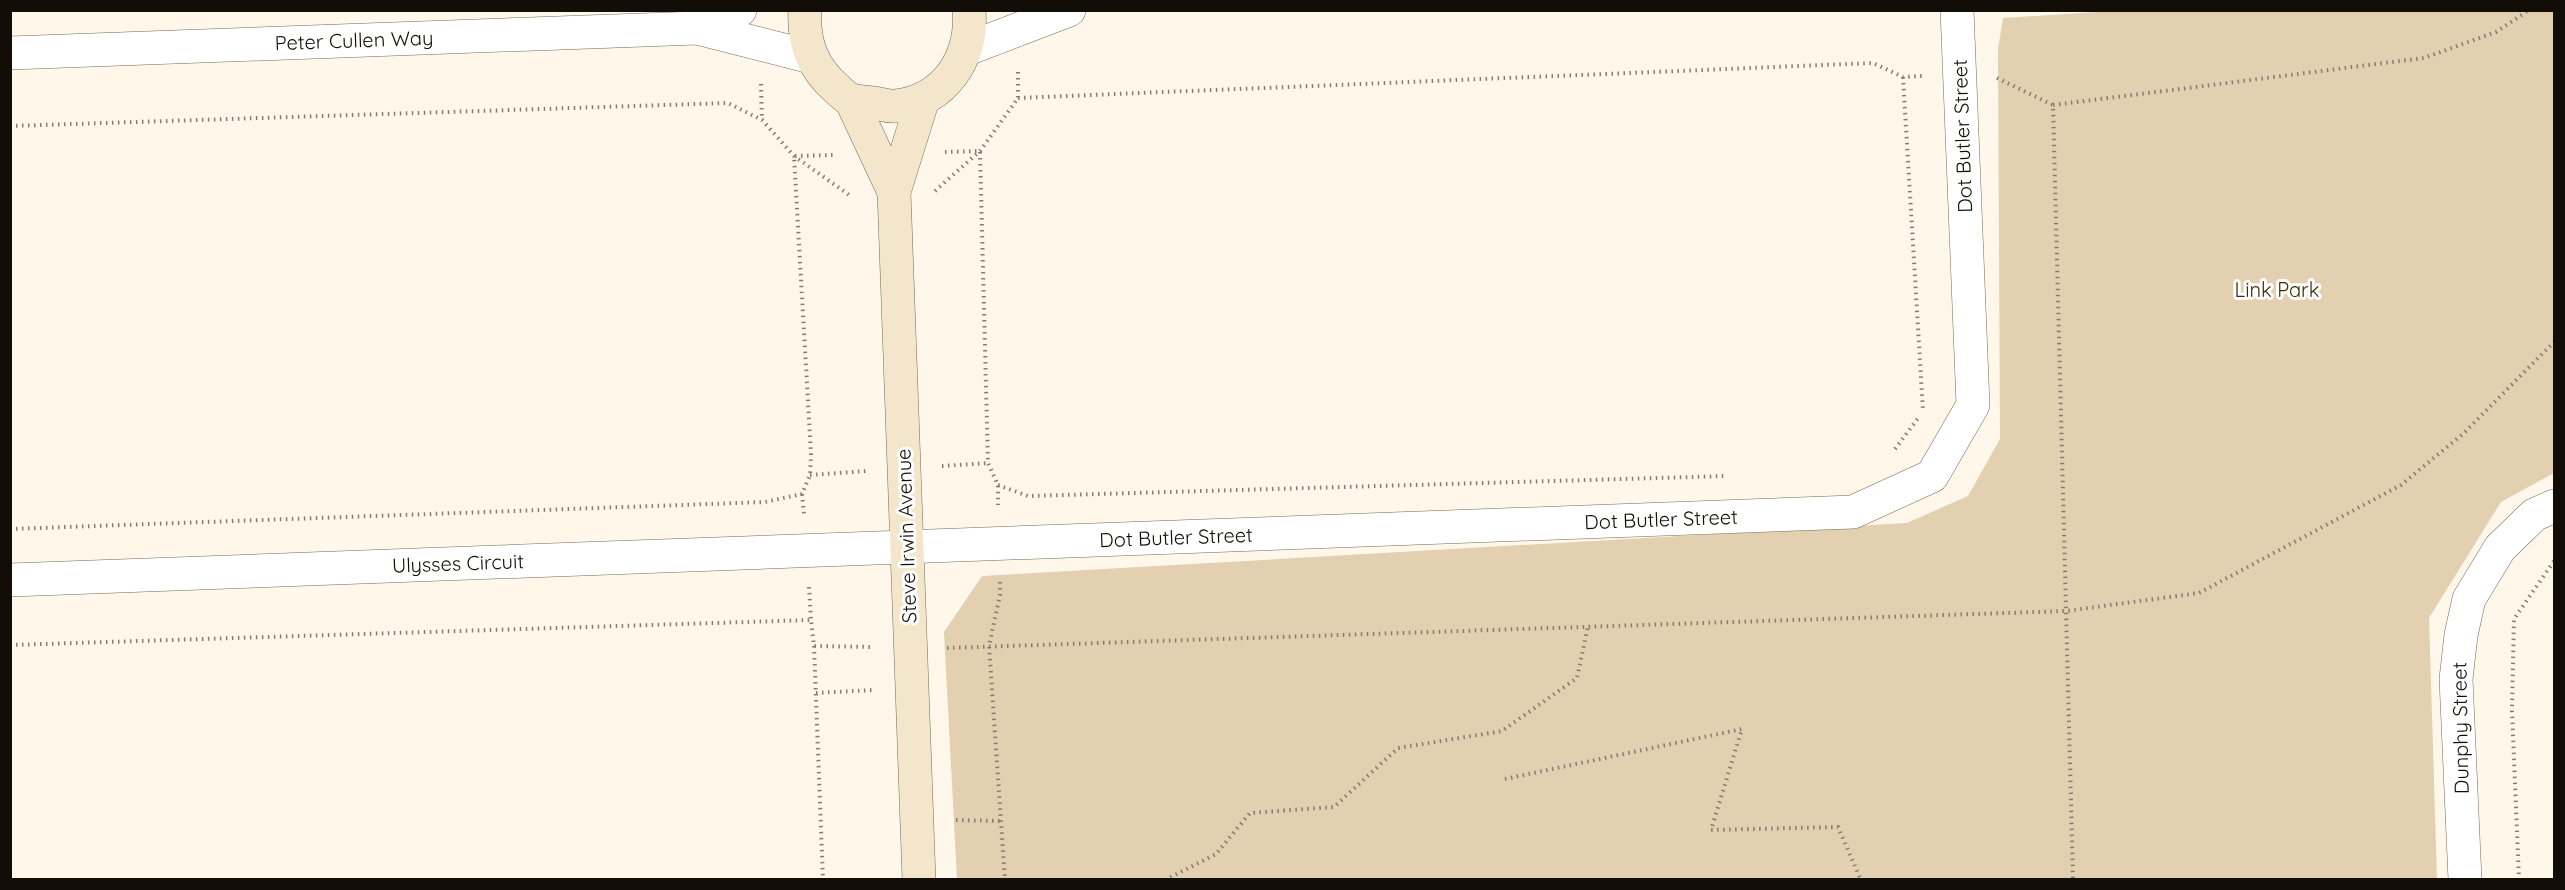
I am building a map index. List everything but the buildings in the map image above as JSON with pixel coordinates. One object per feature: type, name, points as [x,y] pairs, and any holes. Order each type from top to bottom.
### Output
[{"type":"street","name":"Peter Cullen Way","points":[[697,28],[740,10]]},
{"type":"street","points":[[805,10],[804,31],[811,57],[824,78],[851,100],[895,106],[923,99],[942,86],[957,70],[967,50],[971,28],[969,10]]},
{"type":"street","name":"Dot Butler Street","points":[[906,547],[1853,512],[1932,476],[1973,405],[1957,10]]},
{"type":"street","points":[[967,50],[1067,11]]},
{"type":"street","name":"Peter Cullen Way","points":[[10,53],[697,28],[811,57]]},
{"type":"street","name":"Steve Irwin Avenue","points":[[919,879],[894,192],[923,99]]},
{"type":"street","name":"Steve Irwin Avenue","points":[[851,100],[894,192]]},
{"type":"street","name":"Dunphy Street","points":[[2465,879],[2456,679],[2461,635],[2469,598],[2500,548],[2534,515],[2554,506]]},
{"type":"street","name":"Ulysses Circuit","points":[[10,580],[906,547]]},
{"type":"path","points":[[1987,73],[2053,105],[2424,58],[2496,32],[2529,10]]},
{"type":"path","points":[[1733,475],[1028,495],[998,485],[988,463],[980,151],[1018,98],[1874,63],[1903,77],[1924,410],[1898,448],[1888,452]]},
{"type":"path","points":[[10,126],[728,103],[762,120],[794,156],[895,228]]},
{"type":"path","points":[[2053,105],[2073,879]]},
{"type":"path","points":[[10,529],[765,502],[802,494],[810,475],[811,454],[794,156]]},
{"type":"path","points":[[814,646],[910,648],[989,646],[2066,611],[2199,593],[2401,485],[2464,434],[2554,342]]},
{"type":"path","points":[[2519,879],[2512,711],[2514,619],[2554,561]]},
{"type":"path","points":[[1000,595],[989,646],[1005,879]]},
{"type":"path","points":[[10,645],[811,620],[823,879]]},
{"type":"path","points":[[1165,879],[1216,854],[1250,813],[1334,807],[1398,748],[1502,731],[1577,678],[1588,626]]},
{"type":"path","points":[[816,693],[873,690]]},
{"type":"path","points":[[1504,779],[1742,729],[1711,830],[1838,827],[1861,879]]},
{"type":"path","points":[[952,819],[1000,821]]},
{"type":"green space","name":"Link Park","points":[[2127,10],[2554,11],[2554,473],[2501,502],[2429,618],[2437,879],[957,879],[944,632],[982,576],[1907,523],[1968,496],[2000,439],[1998,49],[2003,18]]}]
